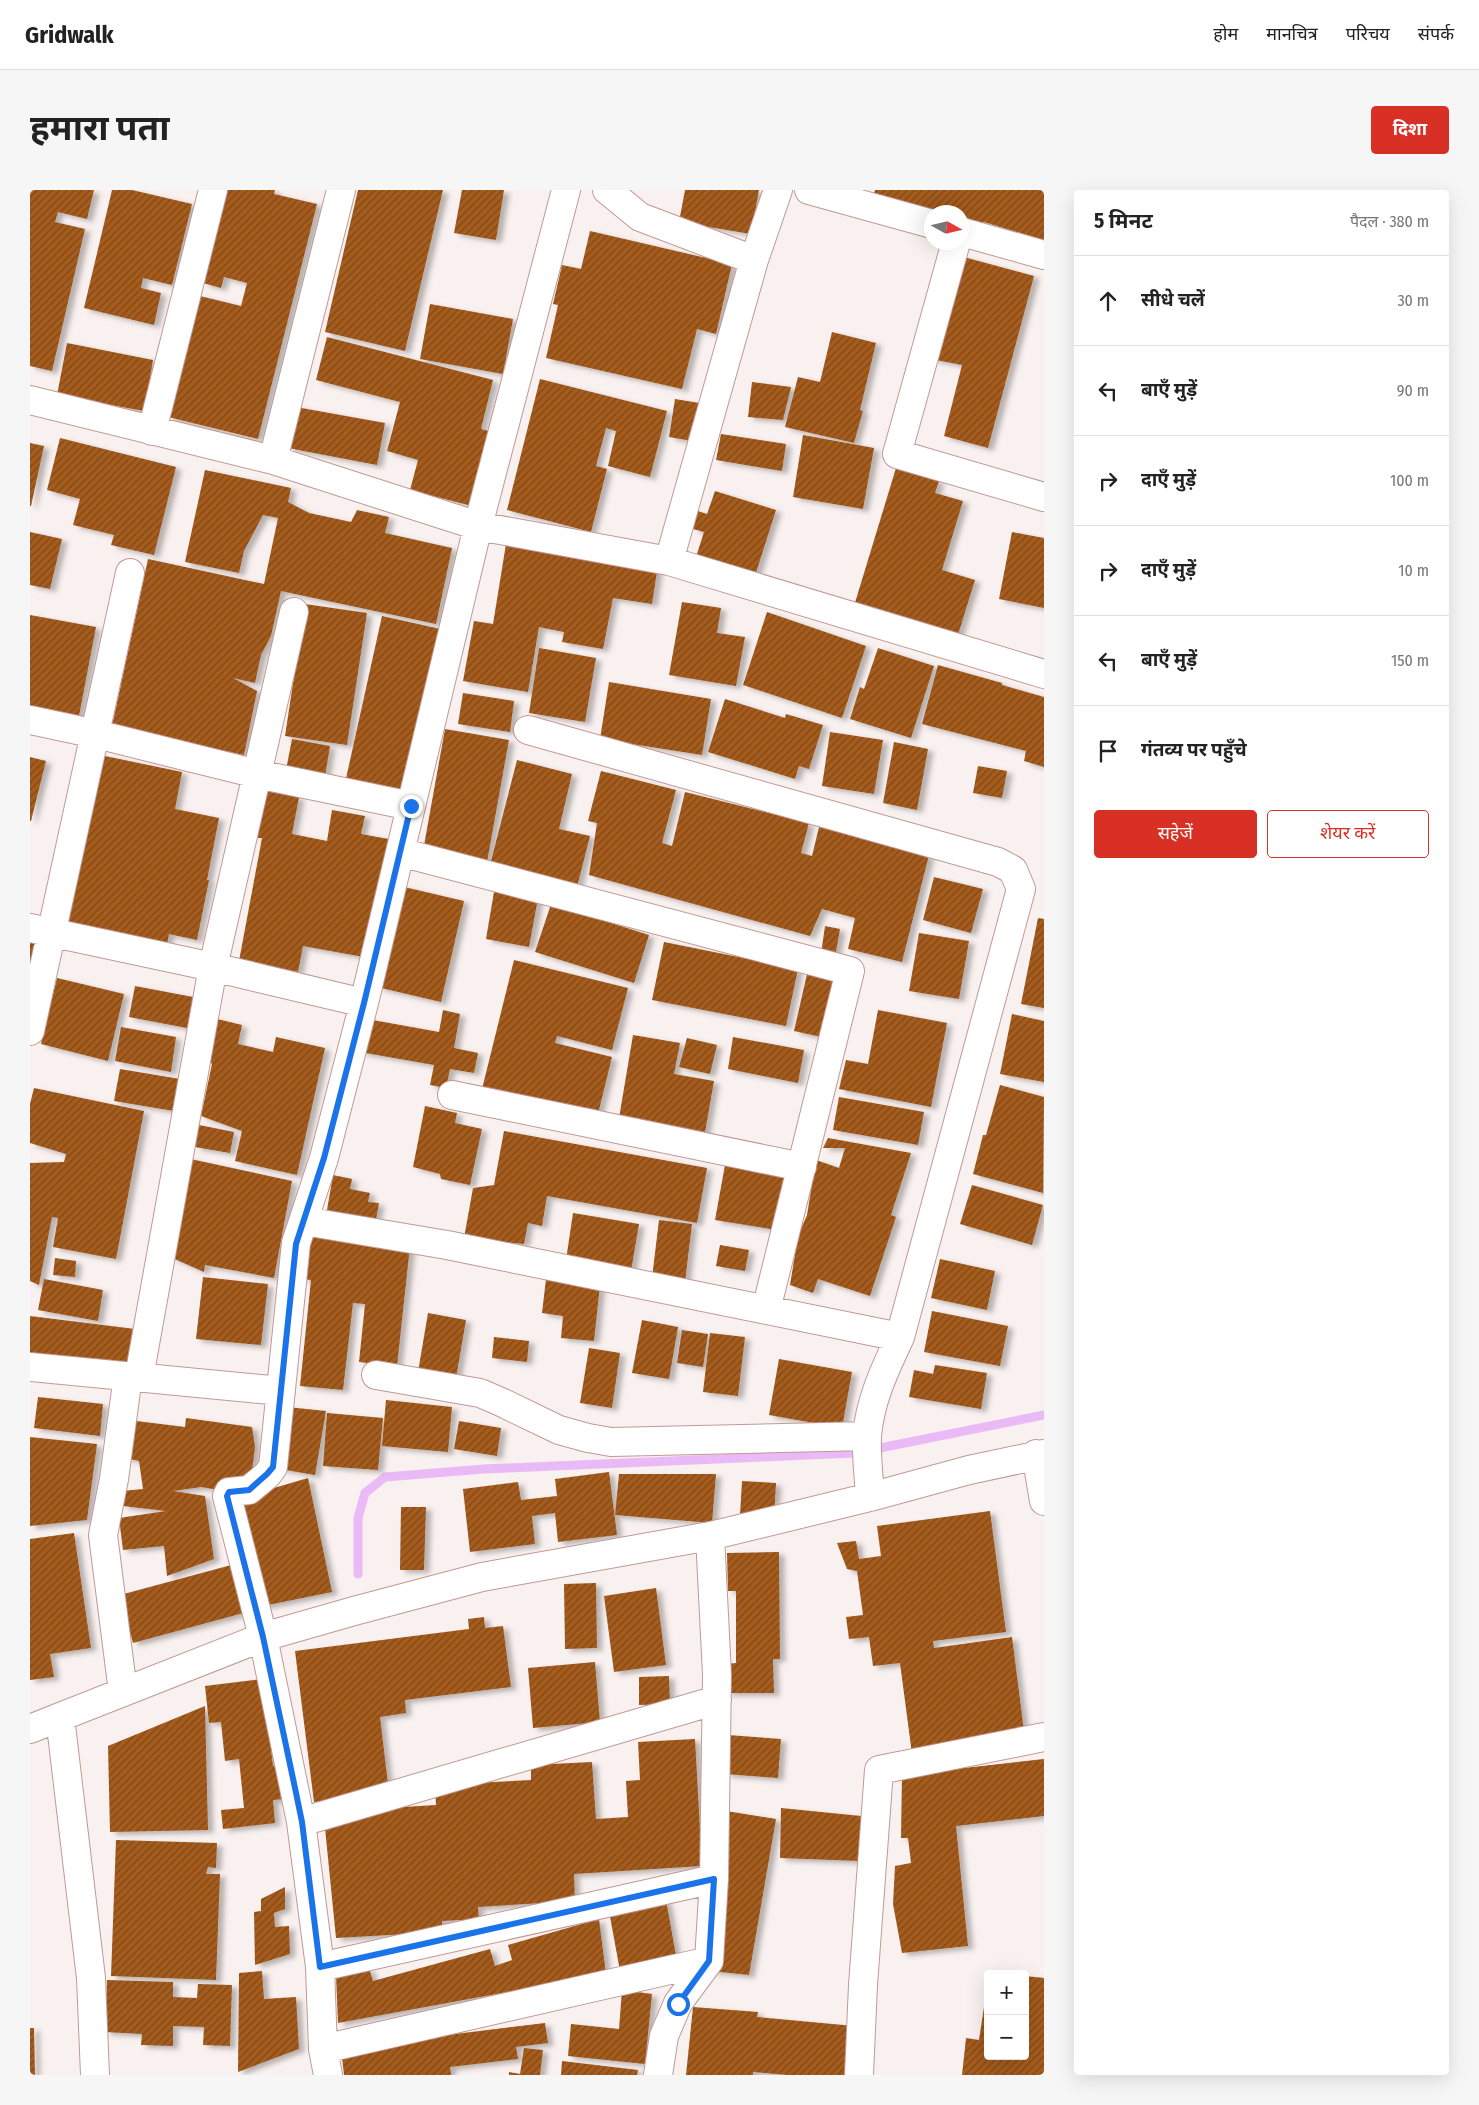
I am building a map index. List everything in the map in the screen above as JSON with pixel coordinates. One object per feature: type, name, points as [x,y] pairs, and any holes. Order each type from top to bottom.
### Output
[{"type":"street","points":[[152,431],[213,190]]},
{"type":"street","points":[[273,460],[341,190]]},
{"type":"street","points":[[566,190],[478,526],[364,1003],[324,1158],[296,1244],[273,1467],[249,1490],[229,1492],[227,1496],[263,1637],[302,1822],[320,1967],[326,2062],[709,1961]]},
{"type":"street","points":[[607,190],[640,218],[754,260]]},
{"type":"street","points":[[669,561],[754,260],[778,190]]},
{"type":"street","points":[[809,190],[924,222]]},
{"type":"street","points":[[969,234],[1044,255]]},
{"type":"street","points":[[954,250],[897,454],[1044,497]]},
{"type":"street","points":[[30,400],[273,460],[478,526],[669,561],[1044,674]]},
{"type":"street","points":[[30,1031],[40,931],[96,734],[130,573]]},
{"type":"street","points":[[124,1692],[103,1535],[214,967],[294,612]]},
{"type":"street","points":[[30,720],[96,734],[257,774],[411,806]]},
{"type":"street","points":[[528,730],[998,862],[1013,870],[1021,889],[900,1337],[882,1375],[874,1400],[867,1436],[870,1497]]},
{"type":"street","points":[[400,852],[850,971],[766,1310]]},
{"type":"street","points":[[40,931],[214,967],[364,1003]]},
{"type":"street","points":[[452,1095],[802,1167]]},
{"type":"street","points":[[304,1221],[447,1245],[900,1337]]},
{"type":"street","points":[[30,1367],[281,1391]]},
{"type":"street","points":[[376,1374],[480,1393],[559,1430],[610,1442],[867,1436]]},
{"type":"street","points":[[30,1729],[263,1637],[482,1577],[710,1536],[1040,1454],[1044,1502]]},
{"type":"street","points":[[658,2075],[664,2036],[678,2004],[709,1961],[714,1879],[717,1700],[710,1536]]},
{"type":"street","points":[[302,1822],[717,1700]]},
{"type":"street","points":[[60,1717],[91,1978],[95,2075]]},
{"type":"street","points":[[859,2075],[863,1985],[879,1770],[1044,1737]]},
{"type":"street","points":[[320,1967],[714,1879]]},
{"type":"building","points":[[30,190],[94,190],[87,219],[58,212],[55,222],[85,229],[52,371],[30,366]]},
{"type":"building","points":[[112,190],[132,190],[192,204],[172,285],[143,278],[141,288],[161,293],[154,325],[84,308]]},
{"type":"building","points":[[226,190],[275,190],[274,194],[317,204],[258,439],[168,417],[200,296],[241,306],[247,283],[224,277],[221,288],[203,283]]},
{"type":"building","points":[[358,190],[443,190],[405,351],[325,332]]},
{"type":"building","points":[[462,190],[504,190],[496,240],[454,233]]},
{"type":"building","points":[[685,190],[759,190],[751,234],[679,222]]},
{"type":"building","points":[[875,190],[1044,190],[1044,240],[984,222],[976,224],[969,222],[969,205],[924,205],[924,210],[873,198]]},
{"type":"building","points":[[590,231],[732,264],[716,334],[697,329],[682,389],[546,358],[558,305],[553,304],[562,265],[581,269]]},
{"type":"building","points":[[960,256],[1034,276],[988,448],[944,436],[962,365],[931,359]]},
{"type":"building","points":[[430,304],[513,319],[503,374],[420,359]]},
{"type":"building","points":[[832,332],[876,343],[860,410],[863,411],[854,443],[785,427],[798,377],[820,382]]},
{"type":"building","points":[[327,337],[493,380],[481,429],[492,432],[472,506],[410,490],[418,460],[387,451],[400,402],[316,380]]},
{"type":"building","points":[[67,343],[153,360],[144,411],[57,395]]},
{"type":"building","points":[[540,379],[667,411],[650,477],[608,466],[616,431],[606,428],[596,466],[607,469],[591,532],[507,510]]},
{"type":"building","points":[[752,382],[791,387],[783,420],[748,417]]},
{"type":"building","points":[[675,399],[699,403],[692,441],[669,437]]},
{"type":"building","points":[[296,407],[385,423],[377,465],[288,448]]},
{"type":"building","points":[[721,434],[786,444],[782,471],[716,460]]},
{"type":"building","points":[[803,435],[874,448],[863,509],[793,497]]},
{"type":"building","points":[[60,438],[176,467],[154,555],[111,545],[114,535],[73,525],[80,499],[47,490]]},
{"type":"building","points":[[30,443],[44,446],[31,506],[30,506]]},
{"type":"building","points":[[896,468],[939,481],[935,493],[963,501],[942,570],[975,580],[957,638],[854,606]]},
{"type":"building","points":[[205,470],[291,488],[288,502],[309,513],[351,522],[357,510],[389,517],[385,533],[452,548],[436,624],[281,591],[271,636],[261,655],[255,683],[233,678],[257,691],[244,755],[112,726],[148,559],[264,584],[278,518],[263,515],[244,551],[239,573],[185,562]]},
{"type":"building","points":[[715,491],[776,510],[754,579],[695,560],[704,532],[693,529],[698,511],[707,514]]},
{"type":"building","points":[[30,532],[62,539],[50,589],[30,585]]},
{"type":"building","points":[[1012,532],[1044,538],[1044,608],[999,599]]},
{"type":"building","points":[[506,544],[658,565],[652,604],[613,598],[603,649],[562,642],[564,632],[539,627],[528,692],[463,681],[474,621],[493,624]]},
{"type":"building","points":[[682,602],[721,608],[717,633],[745,637],[736,686],[669,675]]},
{"type":"building","points":[[305,604],[367,613],[347,745],[285,736]]},
{"type":"building","points":[[767,612],[866,646],[842,718],[743,685]]},
{"type":"building","points":[[30,615],[96,627],[78,721],[30,712]]},
{"type":"building","points":[[382,616],[445,630],[408,797],[345,783]]},
{"type":"building","points":[[539,648],[596,658],[585,722],[529,713]]},
{"type":"building","points":[[878,648],[934,666],[911,738],[850,719],[860,687],[864,689]]},
{"type":"building","points":[[938,665],[1044,697],[1044,767],[1024,761],[1026,751],[922,724]]},
{"type":"building","points":[[609,682],[711,699],[702,755],[600,739]]},
{"type":"building","points":[[463,693],[514,701],[510,732],[458,724]]},
{"type":"building","points":[[725,699],[785,718],[786,714],[823,725],[809,769],[799,766],[795,779],[708,752]]},
{"type":"building","points":[[445,729],[509,740],[487,862],[423,851]]},
{"type":"building","points":[[830,732],[883,740],[874,794],[822,786]]},
{"type":"building","points":[[292,739],[330,746],[324,782],[285,775]]},
{"type":"building","points":[[894,742],[928,749],[917,810],[883,803]]},
{"type":"building","points":[[100,755],[182,772],[175,809],[219,818],[197,940],[169,934],[167,945],[66,924]]},
{"type":"building","points":[[30,757],[46,761],[31,821],[30,821]]},
{"type":"building","points":[[517,760],[572,774],[559,829],[590,836],[577,887],[490,865]]},
{"type":"building","points":[[978,766],[1007,771],[1002,798],[973,793]]},
{"type":"building","points":[[601,771],[676,790],[662,843],[672,846],[685,792],[809,823],[801,853],[812,856],[819,827],[929,855],[902,962],[848,949],[855,918],[822,909],[810,936],[589,875],[597,823],[588,821]]},
{"type":"building","points":[[265,791],[299,797],[292,834],[327,841],[332,810],[365,816],[361,834],[394,840],[369,958],[303,946],[298,972],[239,961],[262,838],[256,838]]},
{"type":"building","points":[[934,877],[983,889],[971,933],[923,920]]},
{"type":"building","points":[[400,886],[464,901],[441,1002],[377,987]]},
{"type":"building","points":[[495,886],[539,893],[529,947],[486,939]]},
{"type":"building","points":[[551,904],[649,935],[634,983],[535,952]]},
{"type":"building","points":[[1038,918],[1044,919],[1044,1008],[1021,1004]]},
{"type":"building","points":[[825,926],[840,929],[834,963],[820,961]]},
{"type":"building","points":[[919,933],[969,941],[959,999],[909,991]]},
{"type":"building","points":[[30,941],[38,943],[30,974]]},
{"type":"building","points":[[664,942],[798,969],[786,1026],[652,1000]]},
{"type":"building","points":[[514,960],[628,988],[612,1050],[557,1036],[555,1043],[612,1057],[597,1118],[482,1089]]},
{"type":"building","points":[[807,974],[839,981],[826,1038],[794,1031]]},
{"type":"building","points":[[57,978],[124,994],[108,1061],[41,1044]]},
{"type":"building","points":[[135,986],[193,997],[187,1028],[129,1017]]},
{"type":"building","points":[[443,1010],[460,1014],[454,1048],[478,1053],[474,1073],[450,1069],[446,1088],[430,1085],[434,1065],[360,1052],[367,1019],[439,1032]]},
{"type":"building","points":[[878,1010],[947,1023],[931,1107],[839,1089],[846,1060],[868,1064]]},
{"type":"building","points":[[1012,1014],[1044,1021],[1044,1082],[1000,1074]]},
{"type":"building","points":[[213,1018],[242,1025],[238,1044],[273,1052],[276,1037],[325,1048],[297,1175],[235,1161],[242,1131],[201,1116],[212,1064],[204,1054]]},
{"type":"building","points":[[121,1027],[176,1037],[171,1072],[115,1061]]},
{"type":"building","points":[[633,1035],[680,1043],[674,1074],[714,1081],[704,1138],[618,1124]]},
{"type":"building","points":[[733,1037],[804,1050],[798,1083],[728,1069]]},
{"type":"building","points":[[687,1038],[717,1045],[710,1074],[679,1067]]},
{"type":"building","points":[[120,1069],[180,1079],[174,1111],[114,1101]]},
{"type":"building","points":[[1000,1085],[1044,1097],[1043,1193],[973,1174],[983,1135],[986,1135]]},
{"type":"building","points":[[34,1088],[144,1111],[116,1259],[53,1247],[58,1218],[52,1217],[39,1285],[30,1281],[30,1163],[64,1162],[66,1154],[30,1143],[30,1104]]},
{"type":"building","points":[[839,1097],[924,1112],[918,1145],[833,1130]]},
{"type":"building","points":[[425,1106],[457,1113],[455,1123],[482,1129],[470,1185],[441,1179],[440,1174],[413,1167]]},
{"type":"building","points":[[199,1125],[234,1132],[230,1153],[195,1147]]},
{"type":"building","points":[[504,1131],[707,1168],[697,1223],[547,1196],[542,1226],[528,1223],[524,1244],[464,1238],[473,1188],[494,1185]]},
{"type":"building","points":[[828,1138],[911,1153],[891,1215],[896,1217],[870,1296],[818,1279],[813,1293],[790,1285],[798,1236],[807,1215],[816,1160],[839,1168],[845,1148],[823,1148]]},
{"type":"building","points":[[186,1158],[292,1181],[274,1278],[205,1265],[204,1272],[170,1257]]},
{"type":"building","points":[[725,1165],[786,1175],[777,1230],[715,1220]]},
{"type":"building","points":[[333,1175],[352,1179],[350,1189],[370,1193],[368,1202],[379,1203],[375,1225],[326,1216]]},
{"type":"building","points":[[972,1185],[1043,1205],[1032,1245],[960,1224]]},
{"type":"building","points":[[573,1213],[639,1224],[631,1271],[566,1260]]},
{"type":"building","points":[[659,1220],[692,1224],[685,1282],[652,1278]]},
{"type":"building","points":[[308,1225],[410,1246],[397,1366],[359,1362],[365,1304],[353,1303],[343,1390],[300,1386],[311,1280],[302,1279]]},
{"type":"building","points":[[720,1245],[749,1250],[745,1271],[716,1266]]},
{"type":"building","points":[[55,1258],[76,1261],[75,1277],[53,1275]]},
{"type":"building","points":[[940,1259],[995,1271],[987,1310],[931,1298]]},
{"type":"building","points":[[203,1277],[268,1284],[261,1345],[196,1339]]},
{"type":"building","points":[[44,1279],[103,1290],[98,1321],[38,1310]]},
{"type":"building","points":[[546,1279],[600,1285],[594,1341],[561,1338],[563,1316],[542,1313]]},
{"type":"building","points":[[932,1311],[1008,1326],[1000,1366],[924,1352]]},
{"type":"building","points":[[428,1313],[466,1320],[456,1378],[418,1372]]},
{"type":"building","points":[[30,1316],[135,1329],[127,1366],[30,1356]]},
{"type":"building","points":[[642,1320],[678,1327],[669,1379],[632,1373]]},
{"type":"building","points":[[682,1330],[708,1334],[703,1367],[677,1363]]},
{"type":"building","points":[[710,1333],[745,1337],[738,1396],[703,1392]]},
{"type":"building","points":[[494,1337],[529,1341],[527,1362],[492,1358]]},
{"type":"building","points":[[589,1348],[620,1353],[612,1408],[580,1403]]},
{"type":"building","points":[[779,1359],[852,1372],[842,1428],[769,1415]]},
{"type":"building","points":[[935,1365],[987,1373],[981,1409],[909,1397],[914,1370],[933,1374]]},
{"type":"building","points":[[38,1397],[103,1404],[100,1436],[34,1428]]},
{"type":"building","points":[[386,1400],[452,1407],[448,1452],[382,1446]]},
{"type":"building","points":[[287,1407],[326,1411],[315,1475],[280,1469]]},
{"type":"building","points":[[327,1413],[383,1418],[378,1470],[323,1466]]},
{"type":"building","points":[[186,1418],[252,1427],[255,1447],[251,1479],[219,1490],[201,1487],[173,1491],[205,1496],[214,1559],[167,1576],[164,1546],[123,1550],[119,1518],[166,1511],[123,1506],[122,1491],[143,1489],[139,1461],[122,1457],[128,1420],[185,1427]]},
{"type":"building","points":[[459,1421],[501,1428],[497,1456],[454,1449]]},
{"type":"building","points":[[30,1437],[97,1444],[87,1520],[30,1526]]},
{"type":"building","points":[[609,1472],[617,1535],[558,1542],[555,1513],[532,1516],[535,1544],[470,1552],[463,1489],[518,1482],[521,1500],[557,1496],[555,1479]]},
{"type":"building","points":[[619,1474],[716,1474],[712,1523],[615,1515]]},
{"type":"building","points":[[308,1478],[332,1592],[263,1606],[240,1498]]},
{"type":"building","points":[[742,1481],[776,1483],[774,1517],[740,1515]]},
{"type":"building","points":[[401,1507],[426,1507],[424,1570],[400,1570]]},
{"type":"building","points":[[990,1511],[1006,1632],[933,1641],[934,1648],[1012,1637],[1025,1739],[912,1754],[900,1663],[873,1666],[869,1637],[849,1639],[846,1617],[863,1615],[857,1571],[847,1569],[837,1543],[856,1541],[859,1559],[881,1556],[877,1526]]},
{"type":"building","points":[[74,1533],[91,1648],[50,1654],[54,1677],[30,1680],[30,1539]]},
{"type":"building","points":[[779,1552],[780,1659],[773,1659],[774,1693],[726,1693],[726,1664],[736,1663],[736,1591],[728,1591],[727,1553]]},
{"type":"building","points":[[235,1564],[247,1612],[133,1643],[120,1595]]},
{"type":"building","points":[[596,1583],[597,1648],[565,1649],[564,1584]]},
{"type":"building","points":[[656,1588],[666,1665],[614,1672],[604,1596]]},
{"type":"building","points":[[484,1617],[485,1628],[503,1626],[511,1687],[405,1700],[406,1713],[380,1717],[389,1792],[314,1802],[295,1651],[469,1629],[468,1619]]},
{"type":"building","points":[[595,1662],[600,1722],[533,1728],[528,1668]]},
{"type":"building","points":[[669,1676],[670,1704],[639,1705],[639,1677]]},
{"type":"building","points":[[270,1678],[277,1749],[271,1750],[273,1766],[280,1766],[284,1799],[273,1800],[275,1823],[223,1829],[221,1810],[244,1808],[239,1759],[225,1761],[221,1722],[209,1723],[205,1686]]},
{"type":"building","points":[[205,1706],[208,1830],[110,1832],[108,1746]]},
{"type":"building","points":[[728,1735],[781,1739],[778,1778],[725,1774]]},
{"type":"building","points":[[695,1739],[702,1866],[574,1874],[575,1901],[478,1907],[479,1919],[442,1921],[442,1932],[336,1938],[325,1828],[403,1807],[436,1805],[435,1785],[531,1780],[531,1765],[592,1762],[596,1819],[628,1817],[626,1781],[640,1780],[638,1742]]},
{"type":"building","points":[[1044,1759],[1044,1816],[956,1826],[968,1946],[902,1953],[893,1904],[895,1866],[911,1863],[908,1838],[901,1838],[902,1775]]},
{"type":"building","points":[[781,1808],[861,1816],[860,1861],[780,1858]]},
{"type":"building","points":[[726,1811],[776,1819],[749,1975],[711,1971]]},
{"type":"building","points":[[116,1840],[217,1843],[216,1868],[208,1867],[206,1874],[220,1874],[216,1980],[111,1976]]},
{"type":"building","points":[[285,1887],[285,1909],[274,1913],[275,1927],[289,1926],[290,1954],[255,1965],[254,1912],[261,1911],[261,1899]]},
{"type":"building","points":[[666,1900],[677,1961],[620,1971],[609,1911]]},
{"type":"building","points":[[599,1919],[606,1974],[338,2023],[336,1976],[369,1968],[373,1981],[490,1949],[495,1966],[512,1960],[508,1945]]},
{"type":"building","points":[[262,1971],[264,1999],[296,1997],[299,2049],[238,2072],[239,1973]]},
{"type":"building","points":[[1029,1976],[1044,1978],[1044,2075],[962,2075],[966,2038],[979,2040],[984,2007],[984,2060],[1029,2060]]},
{"type":"building","points":[[107,1980],[173,1982],[173,1997],[197,1998],[198,1984],[232,1985],[230,2046],[203,2045],[204,2027],[173,2026],[173,2046],[141,2045],[142,2034],[105,2032]]},
{"type":"building","points":[[622,1990],[652,1994],[645,2064],[568,2056],[571,2024],[619,2029]]},
{"type":"building","points":[[693,2007],[758,2012],[757,2017],[854,2026],[849,2075],[788,2075],[753,2072],[753,2075],[686,2075]]},
{"type":"building","points":[[545,2023],[548,2043],[516,2047],[518,2059],[450,2067],[451,2075],[344,2075],[341,2048]]},
{"type":"building","points":[[30,2028],[34,2028],[35,2075],[30,2075]]},
{"type":"building","points":[[524,2048],[543,2050],[540,2075],[509,2075],[509,2072],[520,2074]]},
{"type":"building","points":[[562,2061],[638,2070],[637,2075],[561,2075]]},
{"type":"waterway","points":[[358,1574],[358,1518],[365,1493],[385,1477],[484,1469],[855,1453],[1044,1415]]},
{"type":"route","points":[[411,806],[364,1003],[324,1158],[296,1244],[273,1467],[249,1490],[229,1492],[227,1496],[263,1637],[302,1822],[320,1967],[714,1879],[709,1961],[678,2004]]}]
